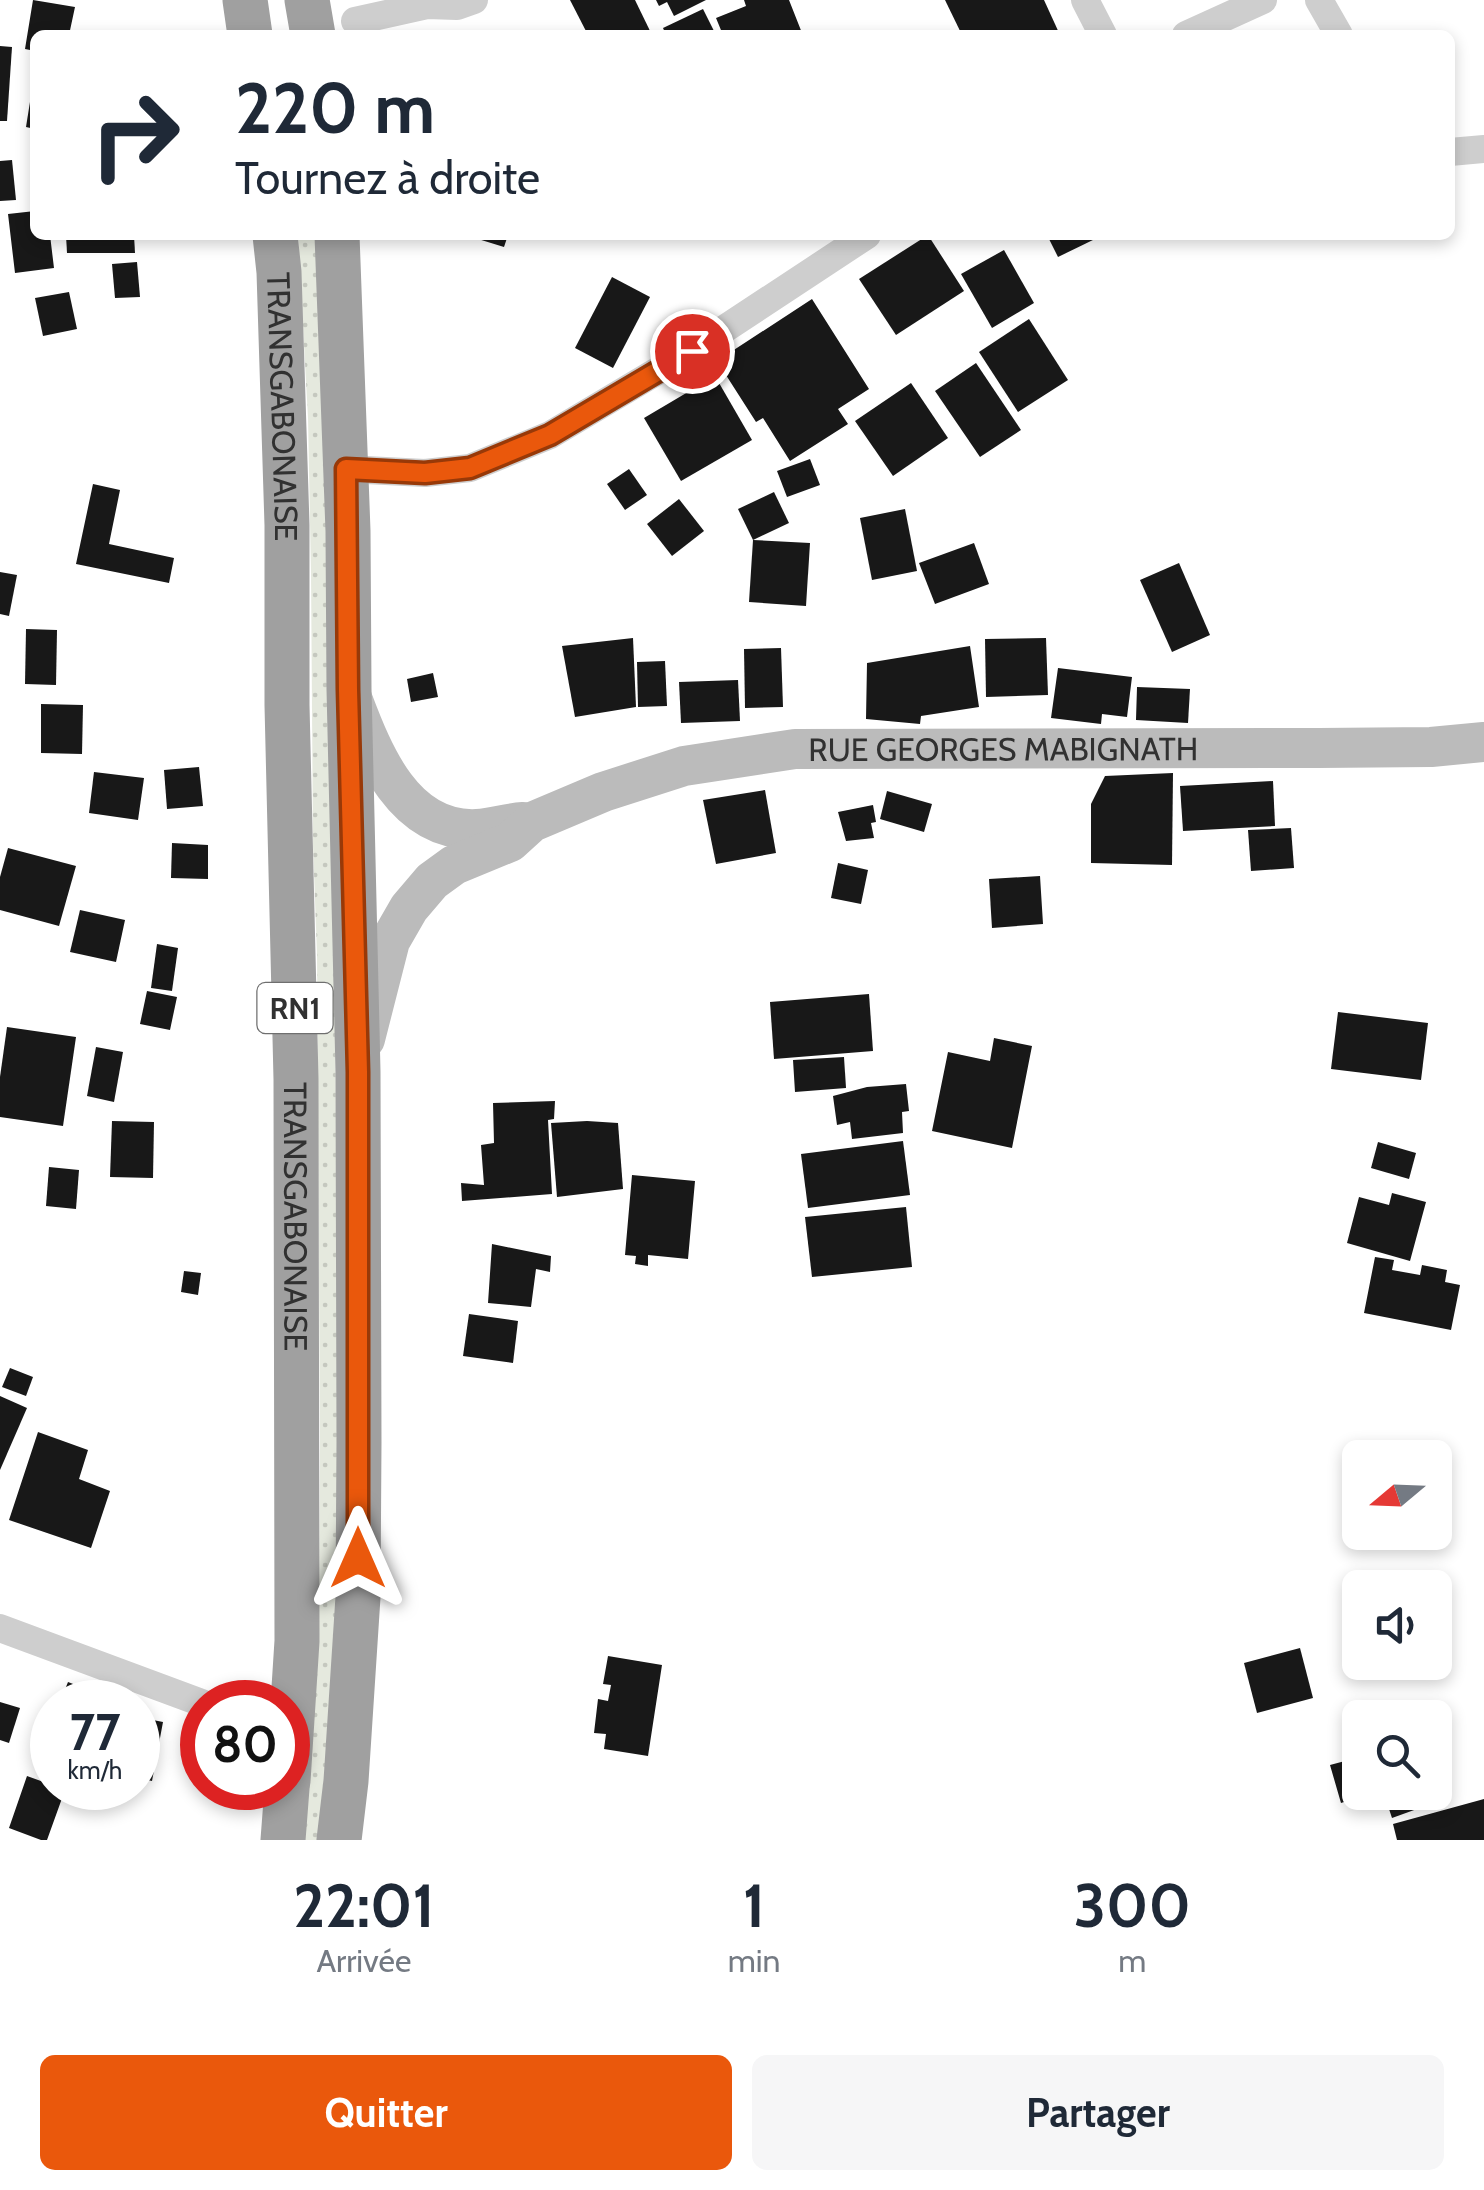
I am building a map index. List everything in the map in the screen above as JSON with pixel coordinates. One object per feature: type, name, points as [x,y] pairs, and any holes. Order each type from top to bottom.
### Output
[{"type":"highway","points":[[245,0],[249,30]]},
{"type":"highway","points":[[306,0],[311,30]]},
{"type":"highway","name":"TRANSGABONAISE","points":[[276,240],[287,525],[296,1079],[294,1680]]},
{"type":"highway","name":"TRANSGABONAISE","points":[[337,240],[346,469],[358,1072],[358,1597],[339,1840]]},
{"type":"highway","name":"TRANSGABONAISE","points":[[282,1840],[285,1810]]},
{"type":"main road","points":[[348,690],[388,778],[421,814],[448,826],[476,829],[532,822]]},
{"type":"main road","name":"RUE GEORGES MABIGNATH","points":[[532,822],[603,792],[684,766],[795,749],[1431,747],[1484,742]]},
{"type":"main road","points":[[358,1072],[390,941],[410,908],[432,881],[454,865],[510,842],[532,822]]},
{"type":"street","points":[[356,20],[427,5],[457,6],[474,0]]},
{"type":"street","points":[[1085,0],[1100,30]]},
{"type":"street","points":[[1197,30],[1263,0]]},
{"type":"street","points":[[1318,0],[1336,30]]},
{"type":"street","points":[[1455,152],[1484,149]]},
{"type":"street","points":[[346,469],[425,473],[470,468],[550,435],[692,351],[859,240]]},
{"type":"street","points":[[0,1628],[180,1695]]},
{"type":"shaded area","points":[[298,240],[316,240],[325,417],[335,956],[339,1595],[319,1840],[303,1840],[305,1810],[310,1810],[310,1732],[319,1594],[320,1442],[311,574]]},
{"type":"building","points":[[33,0],[75,7],[70,30],[30,30],[30,50],[25,49]]},
{"type":"building","points":[[570,0],[635,0],[650,30],[585,30]]},
{"type":"building","points":[[656,0],[706,0],[674,16],[667,2],[659,6]]},
{"type":"building","points":[[744,0],[789,0],[801,30],[721,30],[716,18],[746,6]]},
{"type":"building","points":[[945,0],[1044,0],[1058,30],[960,30]]},
{"type":"building","points":[[703,9],[714,30],[664,30]]},
{"type":"building","points":[[0,46],[12,47],[7,121],[0,121]]},
{"type":"building","points":[[12,160],[16,200],[0,201],[0,161]]},
{"type":"building","points":[[30,212],[30,240],[51,240],[54,268],[15,273],[8,214]]},
{"type":"building","points":[[66,240],[134,240],[135,253],[67,253]]},
{"type":"building","points":[[481,240],[506,240],[504,247]]},
{"type":"building","points":[[920,240],[931,240],[964,291],[896,335],[859,279]]},
{"type":"building","points":[[1050,240],[1093,240],[1058,257]]},
{"type":"building","points":[[1004,250],[1034,303],[992,328],[961,274]]},
{"type":"building","points":[[137,262],[140,297],[115,298],[112,264]]},
{"type":"building","points":[[612,277],[650,297],[613,368],[575,348]]},
{"type":"building","points":[[69,292],[77,329],[43,336],[35,298]]},
{"type":"building","points":[[812,299],[869,389],[838,409],[848,424],[790,461],[763,418],[756,422],[717,361]]},
{"type":"building","points":[[1029,319],[1068,380],[1018,412],[979,352]]},
{"type":"building","points":[[976,363],[1021,430],[980,457],[935,391]]},
{"type":"building","points":[[715,376],[752,440],[681,481],[644,418]]},
{"type":"building","points":[[911,383],[948,438],[893,476],[855,421]]},
{"type":"building","points":[[810,459],[820,485],[787,497],[777,471]]},
{"type":"building","points":[[629,469],[647,495],[625,510],[607,484]]},
{"type":"building","points":[[93,484],[120,490],[109,544],[174,558],[169,583],[76,564]]},
{"type":"building","points":[[774,492],[789,523],[753,540],[738,509]]},
{"type":"building","points":[[679,499],[704,531],[672,556],[647,524]]},
{"type":"building","points":[[905,509],[917,571],[872,580],[860,518]]},
{"type":"building","points":[[753,540],[810,543],[806,606],[749,602]]},
{"type":"building","points":[[974,543],[989,584],[935,604],[919,563]]},
{"type":"building","points":[[1179,563],[1210,635],[1172,652],[1140,580]]},
{"type":"building","points":[[0,572],[17,575],[9,616],[0,614]]},
{"type":"building","points":[[26,629],[57,630],[56,685],[25,684]]},
{"type":"building","points":[[633,638],[636,707],[575,717],[562,646]]},
{"type":"building","points":[[1046,638],[1048,695],[986,697],[985,639]]},
{"type":"building","points":[[970,646],[979,707],[921,716],[920,724],[866,719],[867,663]]},
{"type":"building","points":[[781,648],[783,707],[745,708],[744,649]]},
{"type":"building","points":[[665,661],[667,706],[638,707],[637,662]]},
{"type":"building","points":[[1058,668],[1132,677],[1127,717],[1102,714],[1101,724],[1051,718]]},
{"type":"building","points":[[433,673],[438,697],[411,702],[407,679]]},
{"type":"building","points":[[738,680],[740,721],[681,723],[679,682]]},
{"type":"building","points":[[1137,687],[1190,689],[1188,723],[1136,720]]},
{"type":"building","points":[[41,704],[83,705],[82,754],[41,753]]},
{"type":"building","points":[[199,767],[203,806],[167,809],[164,770]]},
{"type":"building","points":[[94,772],[144,778],[138,820],[89,813]]},
{"type":"building","points":[[1173,773],[1172,865],[1091,863],[1091,804],[1105,776]]},
{"type":"building","points":[[1273,781],[1275,826],[1183,831],[1180,786]]},
{"type":"building","points":[[765,790],[776,853],[716,864],[703,800]]},
{"type":"building","points":[[887,791],[932,804],[924,832],[880,819]]},
{"type":"building","points":[[873,805],[874,838],[846,841],[838,812]]},
{"type":"building","points":[[1291,828],[1294,868],[1251,871],[1248,830]]},
{"type":"building","points":[[172,843],[208,845],[208,879],[171,878]]},
{"type":"building","points":[[8,848],[76,866],[59,926],[0,910],[0,877]]},
{"type":"building","points":[[838,863],[868,870],[861,904],[831,898]]},
{"type":"building","points":[[1040,876],[1043,924],[992,928],[989,879]]},
{"type":"building","points":[[80,910],[125,920],[116,962],[70,952]]},
{"type":"building","points":[[157,944],[178,948],[172,991],[151,988]]},
{"type":"building","points":[[147,991],[177,997],[170,1030],[140,1024]]},
{"type":"building","points":[[869,994],[873,1051],[774,1059],[770,1002]]},
{"type":"building","points":[[1338,1012],[1428,1023],[1421,1080],[1331,1069]]},
{"type":"building","points":[[7,1027],[76,1037],[63,1126],[0,1117],[0,1077]]},
{"type":"building","points":[[994,1038],[1032,1046],[1012,1148],[932,1131],[948,1052],[990,1061]]},
{"type":"building","points":[[96,1047],[123,1052],[114,1102],[87,1096]]},
{"type":"building","points":[[844,1057],[846,1088],[795,1092],[793,1060]]},
{"type":"building","points":[[906,1084],[909,1111],[902,1112],[903,1133],[852,1139],[850,1122],[837,1125],[833,1096],[867,1087]]},
{"type":"building","points":[[555,1101],[554,1119],[548,1120],[552,1194],[462,1201],[461,1183],[484,1185],[481,1145],[494,1143],[493,1103]]},
{"type":"building","points":[[112,1121],[154,1122],[153,1178],[110,1177]]},
{"type":"building","points":[[551,1123],[618,1123],[623,1189],[557,1197]]},
{"type":"building","points":[[903,1141],[910,1195],[808,1208],[801,1154]]},
{"type":"building","points":[[1378,1142],[1416,1153],[1409,1179],[1371,1168]]},
{"type":"building","points":[[49,1167],[79,1170],[76,1209],[46,1206]]},
{"type":"building","points":[[632,1175],[695,1181],[688,1259],[648,1255],[648,1266],[635,1264],[636,1256],[625,1255]]},
{"type":"building","points":[[1392,1193],[1426,1202],[1410,1261],[1347,1243],[1359,1197],[1389,1205]]},
{"type":"building","points":[[906,1207],[912,1267],[812,1277],[805,1217]]},
{"type":"building","points":[[492,1244],[551,1256],[550,1272],[536,1269],[531,1307],[488,1303]]},
{"type":"building","points":[[1375,1257],[1394,1260],[1392,1270],[1420,1275],[1422,1265],[1447,1270],[1445,1282],[1460,1285],[1451,1330],[1364,1313]]},
{"type":"building","points":[[184,1271],[201,1273],[198,1295],[181,1292]]},
{"type":"building","points":[[469,1314],[518,1321],[513,1363],[463,1356]]},
{"type":"building","points":[[10,1368],[33,1377],[26,1396],[2,1387]]},
{"type":"building","points":[[0,1396],[27,1408],[0,1470]]},
{"type":"building","points":[[38,1432],[88,1450],[79,1479],[110,1491],[91,1548],[9,1520]]},
{"type":"building","points":[[1300,1648],[1313,1698],[1257,1713],[1244,1663]]},
{"type":"building","points":[[608,1656],[662,1665],[648,1756],[604,1749],[606,1734],[594,1733],[598,1699],[608,1701],[611,1685],[603,1684]]},
{"type":"building","points":[[0,1702],[20,1708],[9,1743],[0,1740]]},
{"type":"building","points":[[1342,1762],[1341,1803],[1330,1765]]},
{"type":"building","points":[[27,1776],[30,1777],[30,1810],[58,1810],[47,1840],[9,1828]]},
{"type":"building","points":[[1484,1799],[1484,1840],[1397,1840],[1393,1824]]},
{"type":"building","points":[[1389,1810],[1414,1810],[1392,1818]]},
{"type":"route","points":[[358,1558],[358,1072],[346,469],[425,473],[470,468],[550,435],[692,351]]}]
